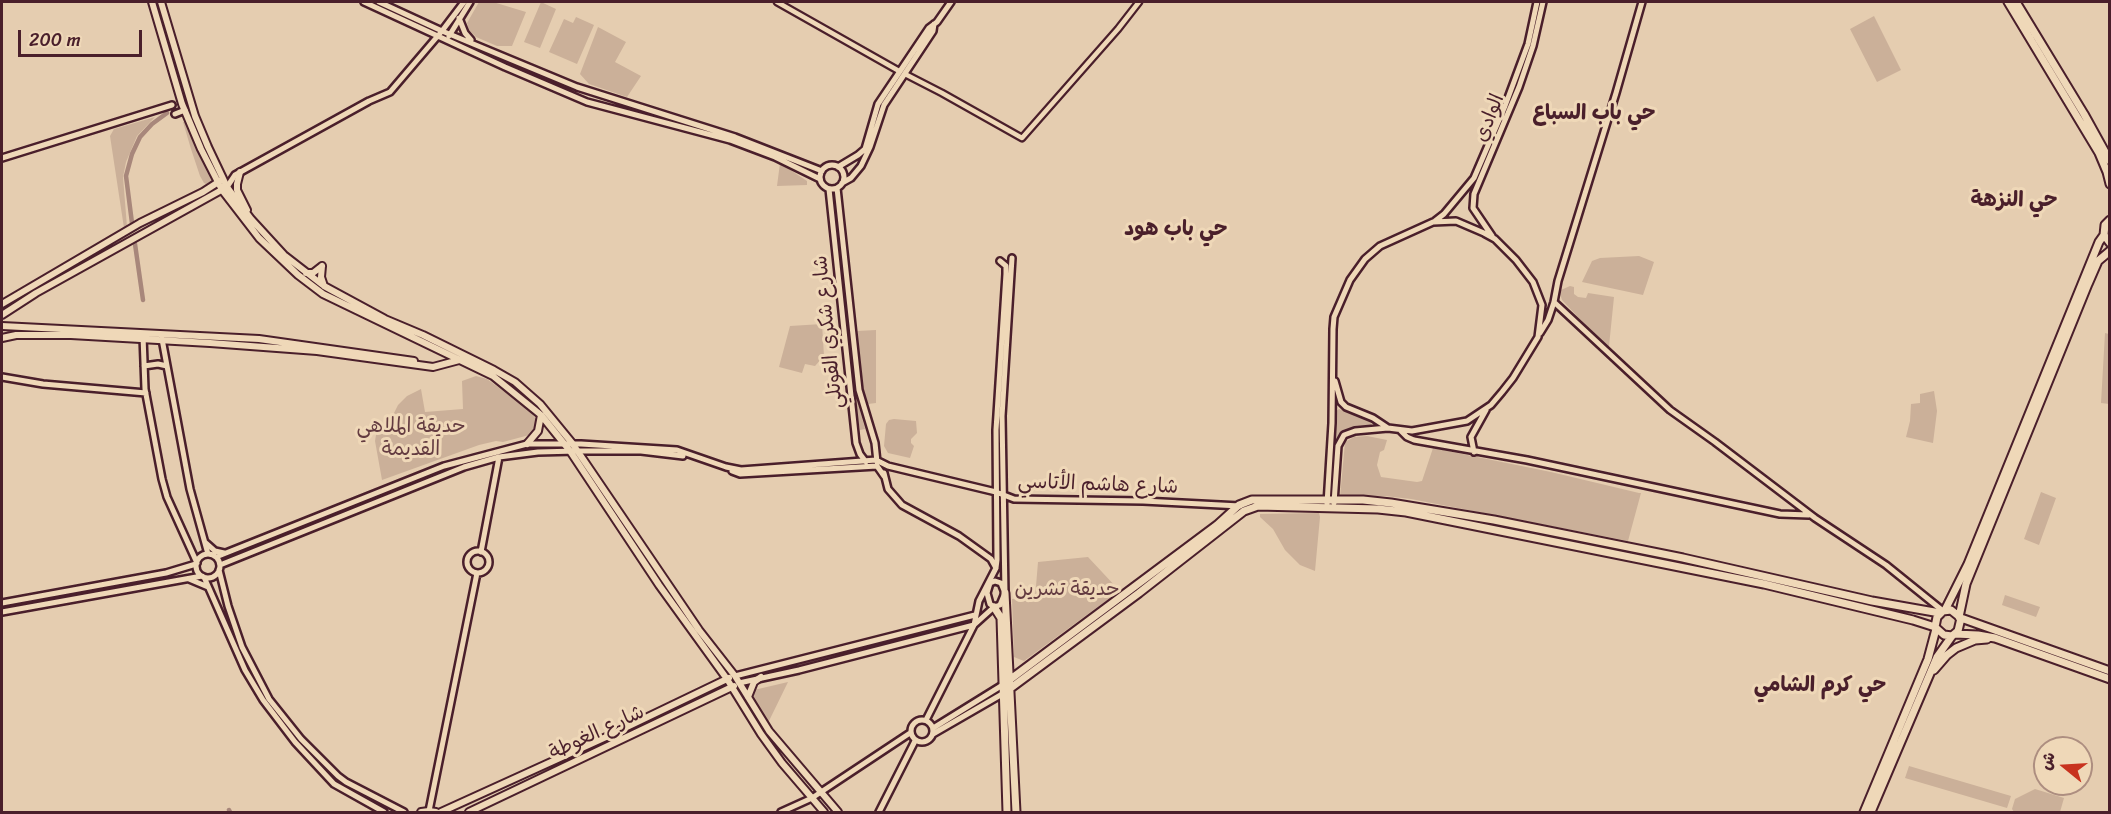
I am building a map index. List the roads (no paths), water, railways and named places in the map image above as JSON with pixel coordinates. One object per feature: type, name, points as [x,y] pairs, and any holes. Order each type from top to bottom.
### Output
[{"type":"highway","points":[[2008,2],[2099,153],[2109,184]]},
{"type":"highway","points":[[2016,2],[2084,114],[2109,161]]},
{"type":"highway","points":[[2109,212],[2109,220],[2104,229],[2104,235],[2109,243]]},
{"type":"highway","points":[[1864,813],[1928,659],[1937,617],[1943,611],[1968,564],[2099,242],[2104,235]]},
{"type":"highway","points":[[1871,813],[1940,651],[1960,627],[1966,584],[2088,284],[2098,261],[2109,251]]},
{"type":"highway","points":[[1006,686],[1139,593],[1241,508],[1391,503],[1494,520],[1683,558],[1872,601],[1956,613],[1960,617],[2109,671]]},
{"type":"highway","points":[[1330,505],[1406,512],[1764,584],[1935,628],[1944,635],[1978,635],[1995,638],[2109,679]]},
{"type":"highway","points":[[1005,592],[1007,813]]},
{"type":"highway","points":[[994,607],[1001,618],[1016,813]]},
{"type":"highway","points":[[1927,680],[1956,648],[1975,640],[1995,638]]},
{"type":"main road","points":[[152,2],[184,110],[201,149],[221,180]]},
{"type":"main road","points":[[161,2],[195,116],[221,180],[259,237],[298,275],[323,294],[385,325],[514,381],[540,404],[572,443],[573,451],[665,594],[732,686],[748,714],[824,813]]},
{"type":"main road","points":[[364,2],[440,34],[477,45],[576,87],[735,137],[822,171]]},
{"type":"main road","points":[[379,2],[440,34]]},
{"type":"main road","points":[[2,315],[36,293],[225,189],[240,172],[369,100],[390,92],[464,2]]},
{"type":"main road","points":[[448,37],[470,2]]},
{"type":"main road","points":[[842,183],[843,174],[838,167],[829,165],[822,171],[820,179],[822,185],[829,189],[837,188],[856,173],[870,147],[881,111],[902,73],[929,28],[951,2]]},
{"type":"main road","name":"الوادي","points":[[1433,222],[1444,214],[1474,178],[1505,106],[1528,44],[1537,2]]},
{"type":"main road","name":"الوادي","points":[[1495,239],[1478,218],[1472,203],[1519,87],[1533,46],[1543,2]]},
{"type":"main road","points":[[1474,452],[1471,437],[1487,408],[1513,378],[1548,320],[1642,2]]},
{"type":"main road","points":[[459,18],[465,33],[477,45]]},
{"type":"main road","points":[[448,37],[540,83],[587,102],[730,140],[775,157],[820,179]]},
{"type":"main road","points":[[838,167],[865,149],[878,104],[902,73]]},
{"type":"main road","points":[[2,158],[172,105]]},
{"type":"main road","points":[[175,114],[184,110]]},
{"type":"main road","points":[[850,160],[856,173]]},
{"type":"main road","points":[[240,172],[237,190],[251,219]]},
{"type":"main road","points":[[2,304],[140,223],[221,180],[232,179]]},
{"type":"main road","name":"شارع شكري القوتلي","points":[[837,188],[859,390],[877,463]]},
{"type":"main road","points":[[225,189],[270,242],[324,286],[493,376],[541,416],[563,443],[573,451],[635,534],[699,630],[735,676],[770,731],[838,813]]},
{"type":"main road","name":"شارع شكري القوتلي","points":[[829,189],[856,443],[867,464]]},
{"type":"main road","points":[[1330,505],[1334,317],[1343,292],[1358,267],[1380,246],[1433,222],[1456,221],[1495,239],[1516,260],[1533,282],[1538,293],[1542,315],[1538,337]]},
{"type":"main road","points":[[739,683],[974,625],[1003,602],[1005,592],[1002,402],[1012,258]]},
{"type":"main road","points":[[926,720],[974,625],[979,601],[996,568],[996,430],[1006,274],[1006,266],[1000,261]]},
{"type":"main road","points":[[306,273],[313,273],[322,266],[321,277],[324,286]]},
{"type":"main road","points":[[1554,302],[1654,396],[1810,514],[1886,565],[1943,611]]},
{"type":"main road","points":[[2,326],[143,337]]},
{"type":"main road","points":[[2,338],[16,335],[71,335],[259,339],[420,362],[441,363],[461,358]]},
{"type":"main road","points":[[143,337],[146,393],[165,491],[197,563],[198,571],[203,576],[245,670],[263,700],[295,742],[334,784],[384,813]]},
{"type":"main road","points":[[162,337],[190,489],[208,554]]},
{"type":"main road","points":[[144,366],[153,364],[167,366]]},
{"type":"main road","points":[[1334,374],[1341,402],[1346,407]]},
{"type":"main road","points":[[2,377],[43,384],[146,393]]},
{"type":"main road","points":[[1332,404],[1373,418],[1388,428]]},
{"type":"main road","points":[[1330,505],[1337,455],[1344,435],[1355,431],[1388,428],[1412,431],[1467,421],[1487,408]]},
{"type":"main road","points":[[527,444],[538,431],[541,416]]},
{"type":"main road","points":[[1401,431],[1414,440],[1527,460],[1780,514],[1810,514]]},
{"type":"main road","points":[[2,603],[166,573],[197,563],[201,556],[208,554],[216,557],[444,466],[527,444],[572,443],[677,450],[741,470],[867,464]]},
{"type":"main road","points":[[2,612],[203,576],[213,577],[220,567],[464,467],[499,457],[538,452],[641,451],[678,454],[740,474],[877,463],[892,495],[902,505],[959,536],[991,559],[996,568]]},
{"type":"main road","points":[[860,454],[866,457],[876,452]]},
{"type":"main road","points":[[481,552],[499,457]]},
{"type":"main road","name":"شارع هاشم الأتاسي","points":[[877,463],[996,492],[1014,499],[1143,501],[1241,508]]},
{"type":"main road","points":[[884,476],[888,466]]},
{"type":"main road","points":[[204,540],[211,548],[225,553]]},
{"type":"main road","points":[[481,552],[487,556],[489,562],[486,569],[477,573],[469,568],[468,559],[471,553],[481,552]]},
{"type":"main road","points":[[216,557],[228,606],[243,648],[269,699],[301,739],[346,783],[404,813]]},
{"type":"main road","points":[[422,813],[433,812],[477,573]]},
{"type":"main road","points":[[188,579],[208,588]]},
{"type":"main road","points":[[987,586],[995,581],[1004,586],[1005,592]]},
{"type":"main road","points":[[987,586],[988,599],[994,607]]},
{"type":"main road","points":[[441,813],[735,676],[975,615]]},
{"type":"main road","points":[[748,697],[754,682],[761,677]]},
{"type":"main road","name":"شارع الغوطة","points":[[469,813],[739,683]]},
{"type":"main road","points":[[915,741],[927,741],[933,731],[1006,686]]},
{"type":"main road","points":[[926,720],[933,731]]},
{"type":"main road","points":[[781,813],[812,798],[910,733],[914,722],[926,720]]},
{"type":"main road","points":[[910,733],[915,741]]},
{"type":"main road","points":[[879,813],[915,741]]},
{"type":"street","points":[[777,2],[1022,138],[1139,2]]},
{"type":"waterway","points":[[132,223],[126,176],[132,154],[140,137],[167,113]]},
{"type":"waterway","points":[[135,244],[143,300]]},
{"type":"district","name":"حي باب السباع","points":[[1594,114]]},
{"type":"district","name":"حي النزهة","points":[[2014,201]]},
{"type":"district","name":"حي باب هود","points":[[1176,230]]},
{"type":"district","name":"حي كرم الشامي","points":[[1820,686]]},
{"type":"park label","name":"حديقة الملاهي القديمة","points":[[411,438]]},
{"type":"park label","name":"حديقة تشرين","points":[[1067,590]]}]
